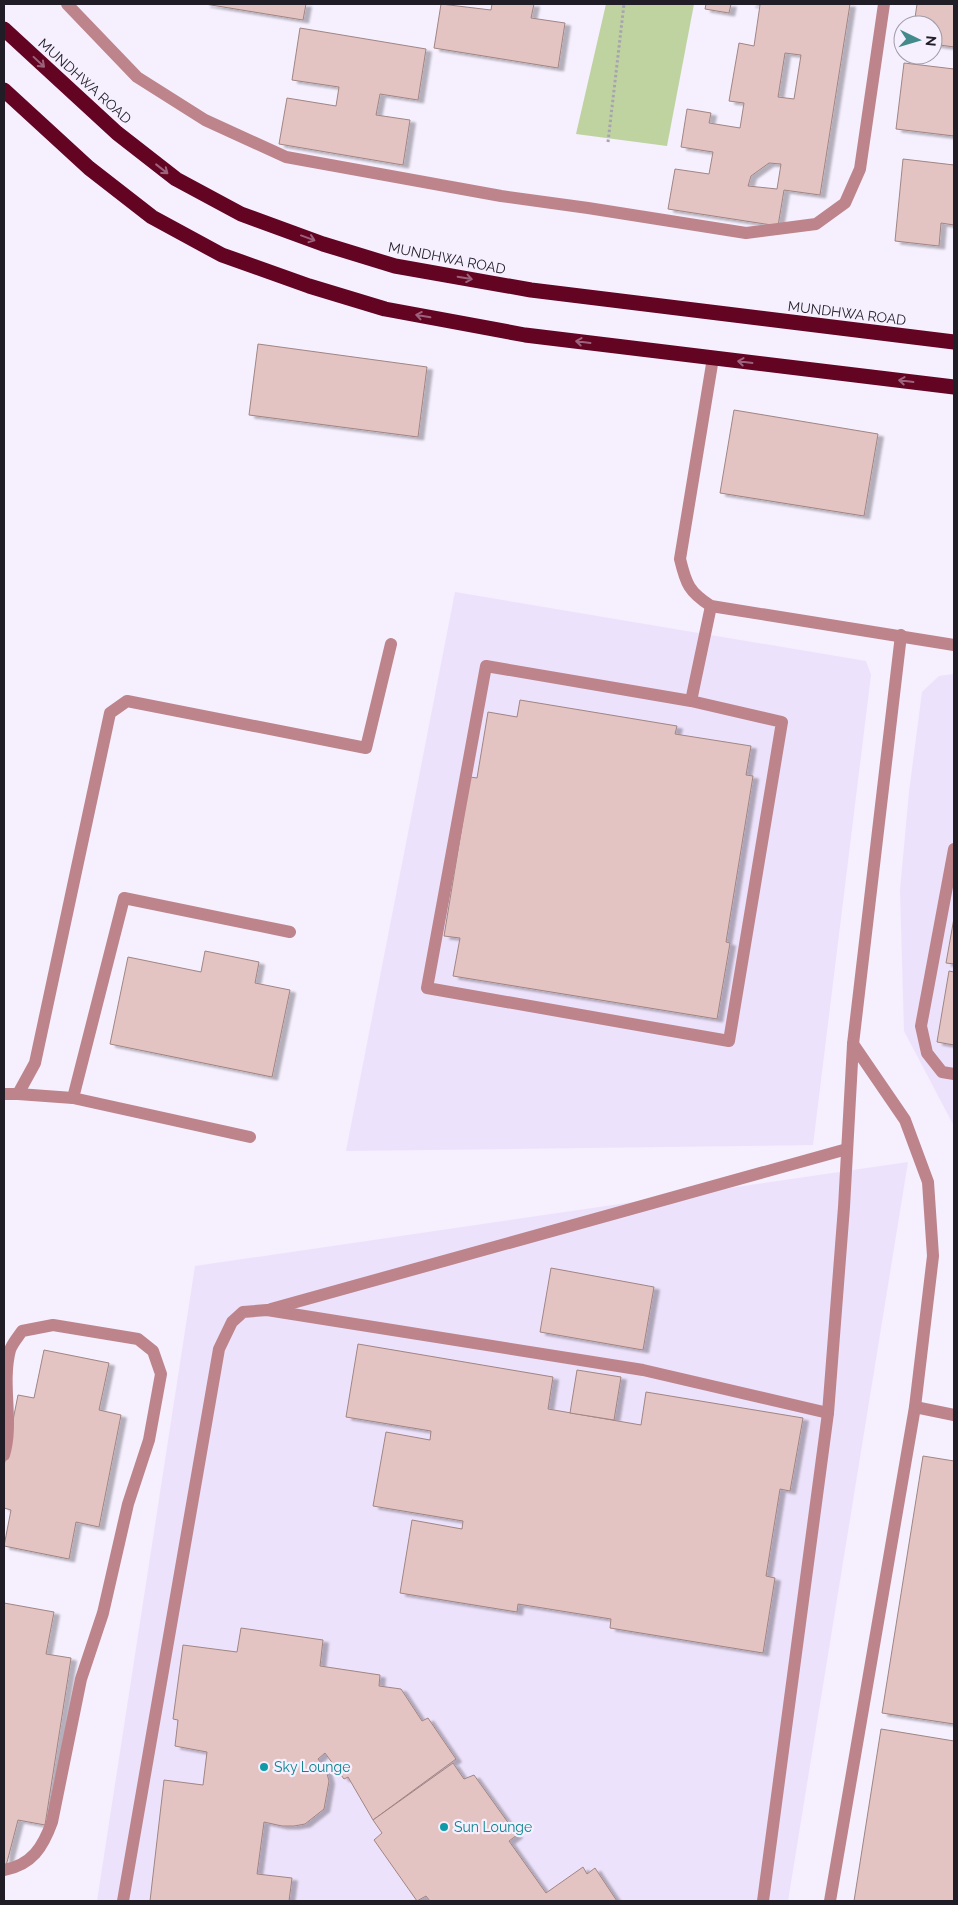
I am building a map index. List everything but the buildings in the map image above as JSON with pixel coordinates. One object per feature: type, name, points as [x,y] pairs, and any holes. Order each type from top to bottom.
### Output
[{"type":"highway","name":"MUNDHWA ROAD","points":[[4,29],[117,133],[176,179],[241,214],[323,244],[395,266],[531,290],[954,342]]},
{"type":"highway","points":[[4,90],[89,168],[152,217],[222,255],[308,286],[384,309],[524,335],[954,387]]},
{"type":"street","points":[[67,4],[137,77],[205,120],[286,157],[501,196],[746,234],[816,224],[845,203],[860,169],[884,4]]},
{"type":"street","points":[[713,358],[680,559],[685,581],[694,595],[711,606],[954,645]]},
{"type":"street","points":[[691,701],[711,606]]},
{"type":"street","points":[[763,1901],[828,1413],[853,1044],[901,635]]},
{"type":"street","points":[[18,1094],[35,1064],[110,713],[127,701],[366,748],[392,644]]},
{"type":"street","points":[[486,666],[691,701],[782,722],[729,1042],[427,988],[486,666]]},
{"type":"street","points":[[954,849],[921,1026],[927,1052],[942,1072],[954,1074]]},
{"type":"street","points":[[73,1098],[124,898],[290,932]]},
{"type":"street","points":[[830,1901],[915,1407],[933,1256],[928,1182],[905,1120],[853,1044]]},
{"type":"street","points":[[4,1094],[73,1098],[250,1137]]},
{"type":"street","points":[[123,1901],[219,1349],[232,1322],[243,1312],[267,1310],[847,1149]]},
{"type":"street","points":[[267,1310],[643,1370],[828,1413]]},
{"type":"street","points":[[4,1455],[8,1443],[6,1379],[10,1349],[22,1331],[54,1325],[138,1339],[153,1351],[161,1374],[149,1440],[128,1504],[103,1613],[81,1679],[52,1822],[44,1843],[30,1860],[18,1868],[4,1870]]},
{"type":"street","points":[[915,1407],[954,1415]]},
{"type":"path","points":[[608,142],[624,4]]},
{"type":"shaded area","points":[[455,592],[866,661],[871,675],[813,1145],[346,1151]]},
{"type":"shaded area","points":[[954,674],[954,1126],[904,1031],[900,890],[909,792],[922,692],[939,676]]},
{"type":"shaded area","points":[[908,1162],[788,1901],[97,1901],[195,1266]]},
{"type":"green space","points":[[606,4],[694,4],[667,146],[576,134]]},
{"type":"place","name":"Sky Lounge","points":[[264,1767]]},
{"type":"place","name":"Sun Lounge","points":[[444,1827]]}]
